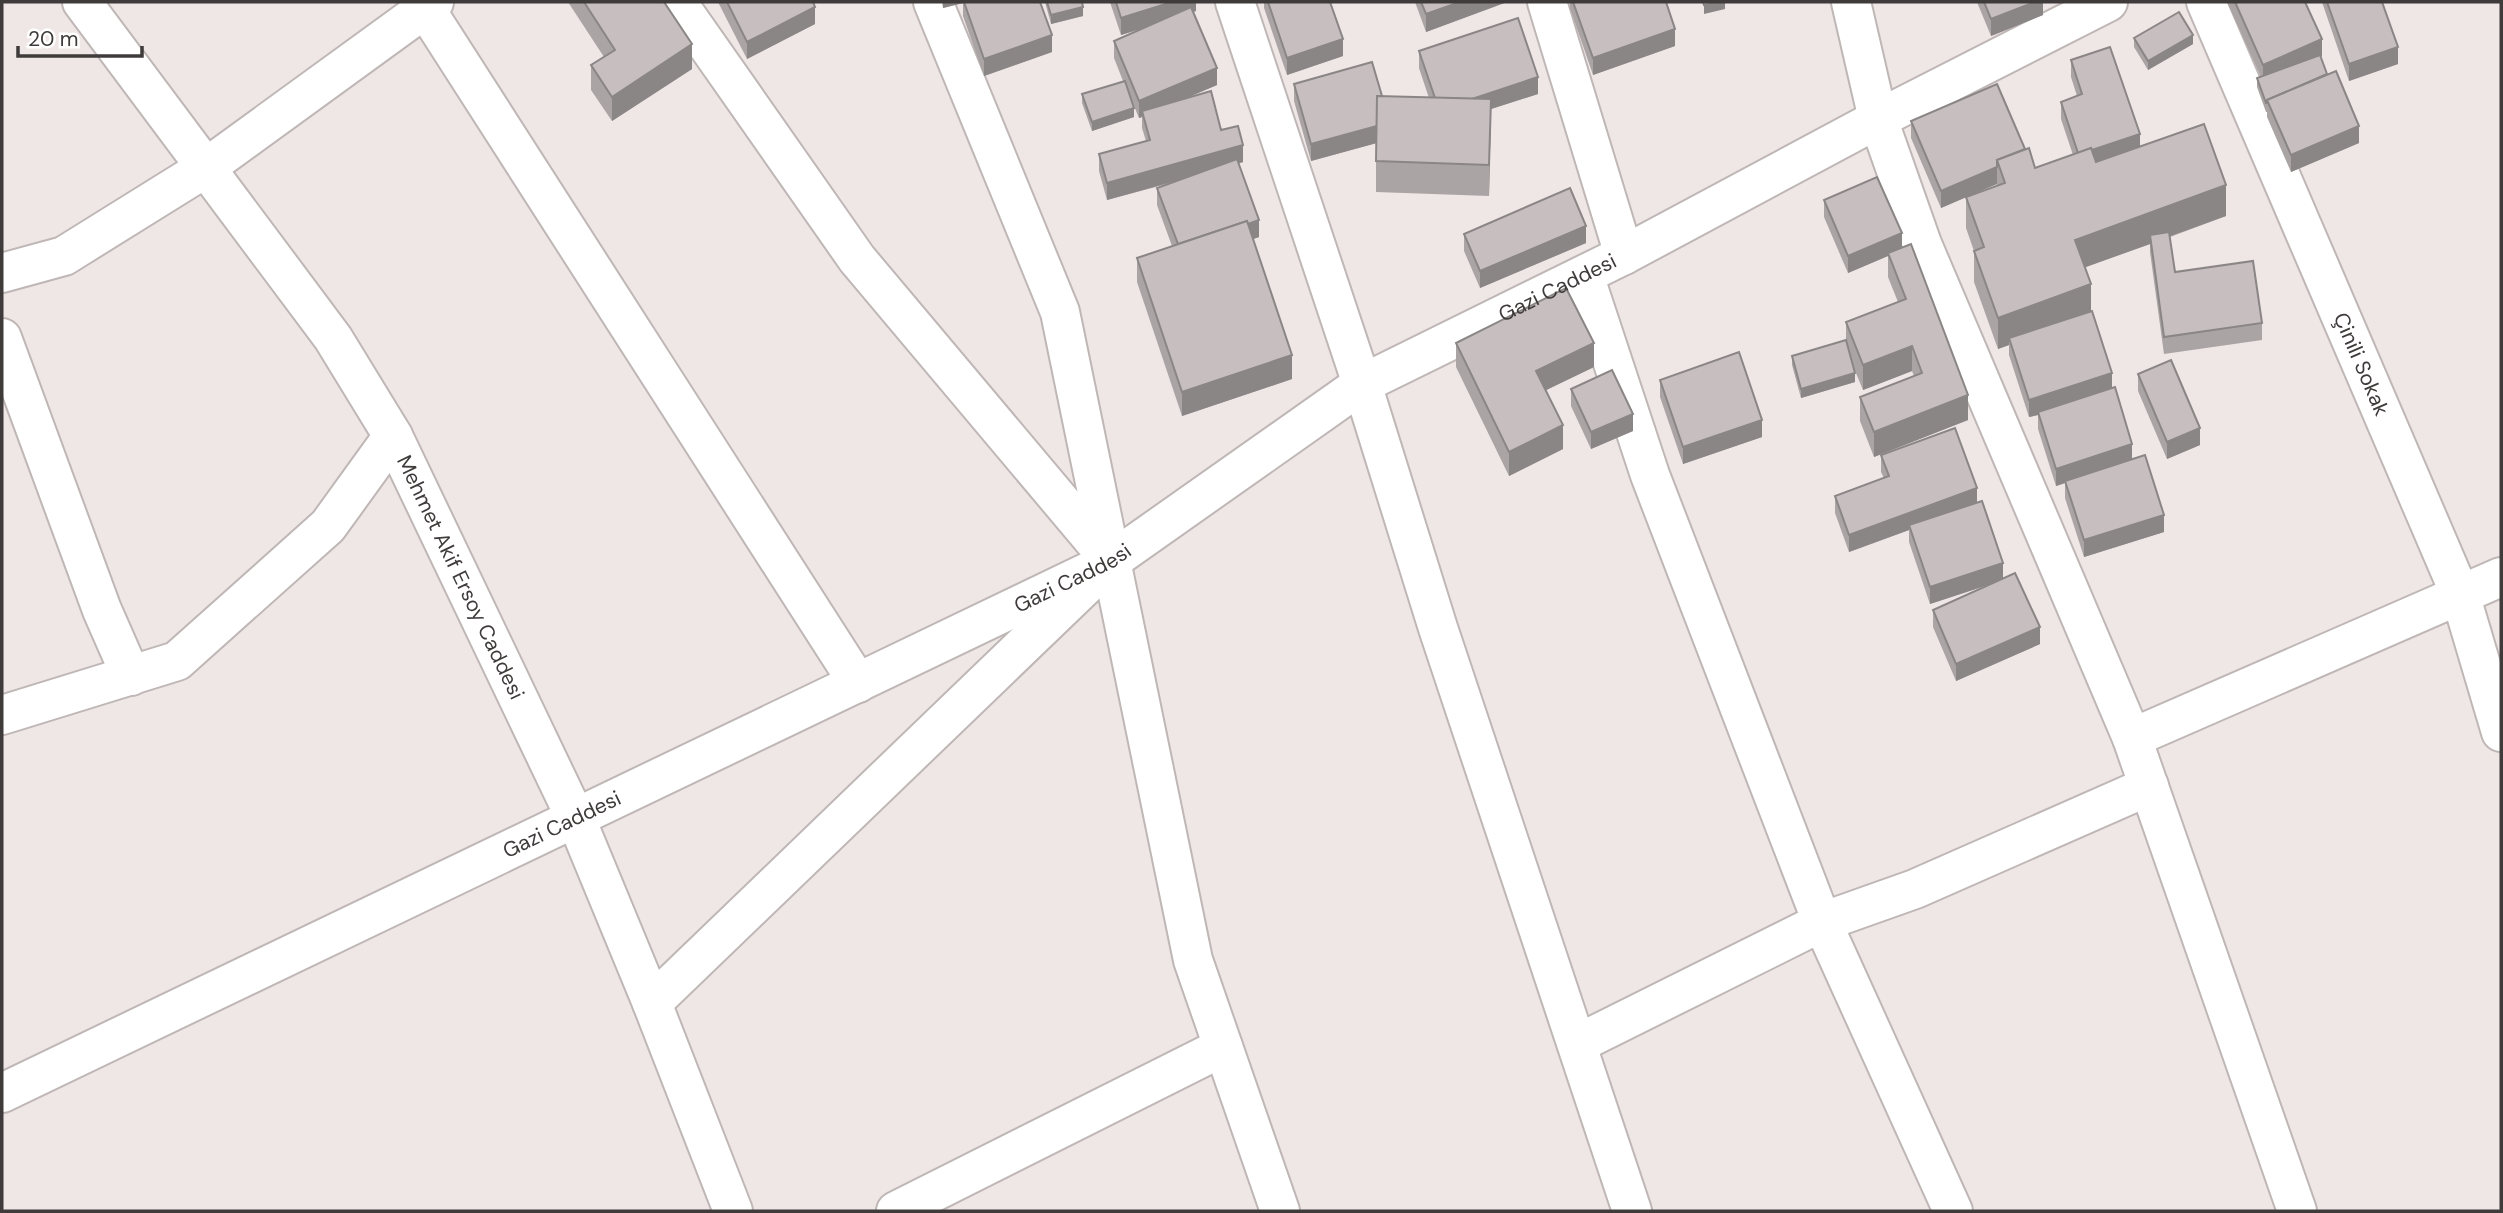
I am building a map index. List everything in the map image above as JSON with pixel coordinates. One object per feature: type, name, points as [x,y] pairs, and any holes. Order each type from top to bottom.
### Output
[{"type":"street","name":"Mehmet Akif Ersoy Caddesi","points":[[82,2],[333,338],[393,436],[576,819],[652,1003],[733,1211]]},
{"type":"street","points":[[677,2],[857,258],[1111,561]]},
{"type":"street","points":[[933,2],[1059,312],[1193,960],[1280,1211]]},
{"type":"street","points":[[1234,2],[1362,384],[1438,628],[1632,1211]]},
{"type":"street","points":[[1547,2],[1625,256]]},
{"type":"street","points":[[1851,2],[1878,119],[1922,244],[2132,738],[2297,1211]]},
{"type":"street","name":"Gazi Caddesi","points":[[2,1093],[1111,561],[1362,384],[1625,256],[1878,119],[2108,2]]},
{"type":"street","name":"Çinili Sokak","points":[[2206,2],[2460,594],[2501,732]]},
{"type":"street","points":[[2,273],[64,256],[206,167],[427,3],[858,683]]},
{"type":"street","points":[[1584,275],[1650,475],[1822,922],[1952,1211]]},
{"type":"street","points":[[2,338],[102,610],[131,676]]},
{"type":"street","points":[[2,715],[177,661],[328,526],[393,436]]},
{"type":"street","points":[[652,1003],[1111,561]]},
{"type":"street","points":[[2132,738],[2501,577]]},
{"type":"street","points":[[1577,1044],[1822,922],[1915,889],[2149,786]]},
{"type":"street","points":[[896,1211],[1223,1046]]},
{"type":"building","points":[[584,2],[664,2],[692,44],[612,97],[591,65],[615,50]]},
{"type":"building","points":[[727,2],[813,2],[815,7],[747,42]]},
{"type":"building","points":[[964,2],[1040,2],[1052,35],[984,59]]},
{"type":"building","points":[[1047,2],[1082,2],[1083,7],[1051,15]]},
{"type":"building","points":[[1116,2],[1172,2],[1121,18]]},
{"type":"building","points":[[1268,2],[1330,2],[1343,39],[1287,58]]},
{"type":"building","points":[[1421,2],[1460,2],[1426,14]]},
{"type":"building","points":[[1573,2],[1666,2],[1675,29],[1593,58]]},
{"type":"building","points":[[1984,2],[2035,2],[1991,19]]},
{"type":"building","points":[[2235,2],[2305,2],[2322,39],[2263,65]]},
{"type":"building","points":[[2327,2],[2382,2],[2398,47],[2349,64]]},
{"type":"building","points":[[1191,7],[1217,68],[1139,101],[1114,41]]},
{"type":"building","points":[[2179,12],[2193,35],[2148,61],[2134,38]]},
{"type":"building","points":[[1518,18],[1538,77],[1472,99],[1435,98],[1419,51]]},
{"type":"building","points":[[2110,47],[2140,134],[2078,153],[2061,102],[2082,94],[2071,60]]},
{"type":"building","points":[[2320,55],[2327,74],[2267,100],[2266,103],[2257,78]]},
{"type":"building","points":[[1372,62],[1382,96],[1377,96],[1377,126],[1311,144],[1294,84]]},
{"type":"building","points":[[2336,71],[2359,126],[2291,155],[2267,100]]},
{"type":"building","points":[[1125,81],[1134,108],[1092,122],[1082,94]]},
{"type":"building","points":[[1997,84],[2025,149],[1997,160],[1997,167],[1941,191],[1911,121]]},
{"type":"building","points":[[1211,91],[1221,130],[1238,126],[1243,145],[1107,183],[1099,154],[1150,140],[1142,111]]},
{"type":"building","points":[[1377,96],[1491,99],[1489,165],[1376,161]]},
{"type":"building","points":[[2204,124],[2226,185],[2075,240],[2091,284],[1998,318],[1974,251],[1984,247],[1966,197],[2005,183],[1997,160],[2029,148],[2035,168],[2091,148],[2096,162]]},
{"type":"building","points":[[1237,159],[1259,220],[1248,224],[1247,221],[1178,244],[1157,188]]},
{"type":"building","points":[[1877,177],[1902,233],[1848,256],[1824,200]]},
{"type":"building","points":[[1570,188],[1586,226],[1480,271],[1464,234]]},
{"type":"building","points":[[1247,221],[1292,355],[1182,392],[1137,258]]},
{"type":"building","points":[[2169,232],[2175,272],[2253,261],[2262,323],[2164,337],[2150,235]]},
{"type":"building","points":[[1911,244],[1968,395],[1874,432],[1860,397],[1922,373],[1912,346],[1863,365],[1846,322],[1906,299],[1888,253]]},
{"type":"building","points":[[1566,288],[1594,343],[1536,371],[1563,425],[1509,452],[1456,343]]},
{"type":"building","points":[[2092,311],[2112,373],[2029,400],[2009,338]]},
{"type":"building","points":[[1846,340],[1855,373],[1801,389],[1792,356]]},
{"type":"building","points":[[1739,352],[1762,420],[1683,447],[1660,380]]},
{"type":"building","points":[[2171,360],[2200,428],[2167,442],[2138,374]]},
{"type":"building","points":[[1612,370],[1633,414],[1591,432],[1571,389]]},
{"type":"building","points":[[2115,387],[2132,444],[2056,469],[2038,412]]},
{"type":"building","points":[[1955,428],[1977,488],[1849,535],[1835,496],[1889,476],[1881,455]]},
{"type":"building","points":[[2145,455],[2164,515],[2084,540],[2065,481]]},
{"type":"building","points":[[1982,501],[2003,563],[1930,587],[1909,525]]},
{"type":"building","points":[[2015,573],[2040,627],[1956,664],[1933,610]]}]
